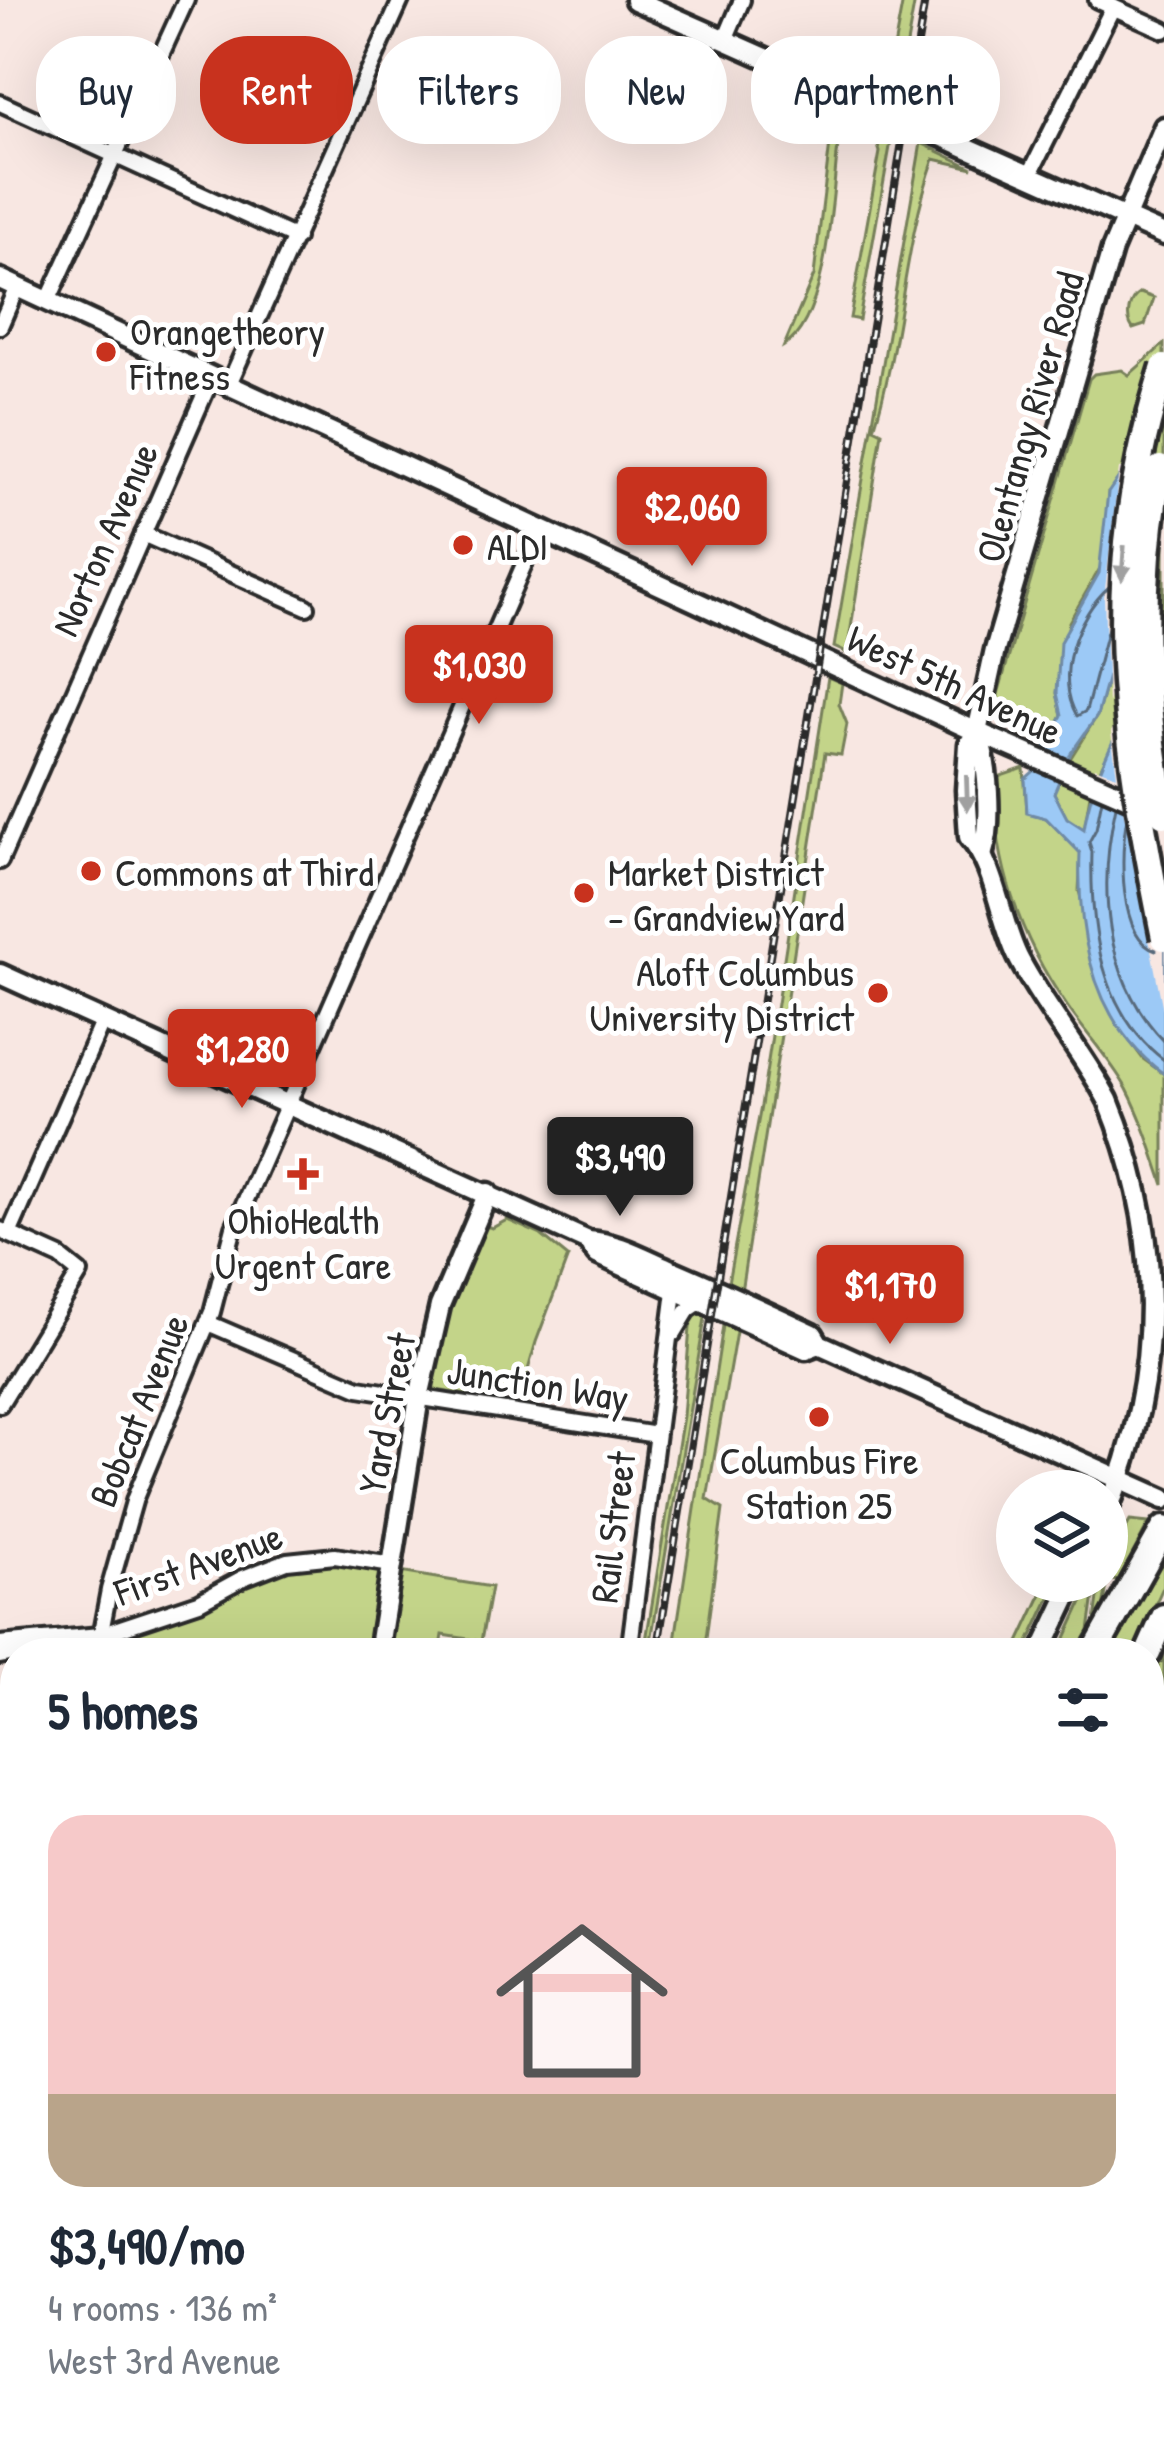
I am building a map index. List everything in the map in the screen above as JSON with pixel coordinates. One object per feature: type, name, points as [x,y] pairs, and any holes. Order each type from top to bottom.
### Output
[{"type":"highway","points":[[1164,367],[1131,495],[1120,650],[1131,762],[1164,938]]},
{"type":"highway","points":[[1164,452],[1145,572],[1144,650],[1164,815]]},
{"type":"highway","points":[[1103,1638],[1159,1539]]},
{"type":"main road","points":[[634,0],[716,36]]},
{"type":"main road","points":[[727,41],[1164,235]]},
{"type":"main road","name":"Olentangy River Road","points":[[1125,1470],[1148,1399],[1158,1339],[1157,1268],[1147,1204],[1129,1145],[1106,1096],[1050,1014],[1002,922],[983,852],[969,837],[966,790],[969,744],[977,732],[1000,630],[1124,218],[1164,127]]},
{"type":"main road","name":"West 5th Avenue","points":[[9,283],[1164,815]]},
{"type":"main road","points":[[0,974],[588,1241],[640,1256],[776,1316],[813,1334],[819,1344],[1097,1470]]},
{"type":"main road","name":"Yard Street","points":[[380,1638],[419,1396],[440,1306],[488,1193]]},
{"type":"main road","points":[[588,1241],[597,1254],[675,1291],[806,1348],[819,1344]]},
{"type":"main road","points":[[675,1291],[691,1282],[760,1314],[776,1316]]},
{"type":"main road","points":[[1128,1484],[1164,1499]]},
{"type":"main road","points":[[1048,1638],[1065,1602]]},
{"type":"street","points":[[48,301],[186,0]]},
{"type":"street","name":"Norton Avenue","points":[[0,861],[143,534],[296,238],[400,0]]},
{"type":"street","points":[[727,36],[742,0]]},
{"type":"street","points":[[1097,0],[1164,30]]},
{"type":"street","points":[[1029,176],[1113,7]]},
{"type":"street","points":[[0,103],[296,238]]},
{"type":"street","points":[[0,326],[9,283]]},
{"type":"street","name":"Bobcat Avenue","points":[[100,1638],[135,1498],[208,1323],[247,1194],[540,528]]},
{"type":"street","points":[[143,534],[307,608]]},
{"type":"street","points":[[0,1404],[80,1273],[60,1257],[4,1233],[104,1020]]},
{"type":"street","name":"Rail Street","points":[[631,1638],[675,1291]]},
{"type":"street","points":[[671,1337],[682,1318],[700,1302]]},
{"type":"street","name":"Junction Way","points":[[208,1323],[335,1381],[656,1435]]},
{"type":"street","name":"First Avenue","points":[[73,1638],[100,1635],[199,1602],[243,1578],[287,1562],[334,1556],[392,1565]]},
{"type":"street","name":"First Avenue","points":[[100,1635],[105,1638]]},
{"type":"green space","points":[[903,0],[915,0],[908,36],[896,36]]},
{"type":"green space","points":[[830,144],[840,144],[819,284],[799,332],[784,346],[814,275]]},
{"type":"green space","points":[[877,144],[890,144],[859,320],[850,318],[880,152]]},
{"type":"green space","points":[[923,144],[973,168],[934,159],[924,192],[874,428],[882,432],[847,653],[834,647]]},
{"type":"green space","points":[[1140,293],[1154,298],[1145,325],[1133,329],[1129,310]]},
{"type":"green space","points":[[1164,344],[1164,469],[1108,493],[1103,563],[1069,622],[1057,693],[1062,715],[1046,744],[1018,732],[998,710],[998,694],[1089,379],[1122,370],[1129,375]]},
{"type":"green space","points":[[1164,537],[1164,648],[1100,769],[1084,830],[1067,819],[1054,793],[1056,781],[1097,716],[1136,574]]},
{"type":"green space","points":[[828,677],[842,683],[839,704],[847,724],[841,755],[825,753],[740,1298],[726,1293],[761,1106]]},
{"type":"green space","points":[[1024,768],[1027,812],[1046,818],[1081,853],[1079,891],[1117,1024],[1143,1059],[1164,1074],[1164,1185],[1127,1089],[1050,980],[1012,897],[998,838],[995,778]]},
{"type":"green space","points":[[507,1220],[541,1235],[568,1257],[520,1398],[498,1395],[496,1400],[436,1390],[429,1384],[450,1299],[481,1224],[492,1228]]},
{"type":"green space","points":[[707,1306],[652,1638],[646,1638],[683,1416],[695,1307]]},
{"type":"green space","points":[[724,1319],[737,1326],[707,1499],[723,1509],[706,1638],[675,1638]]},
{"type":"green space","points":[[1149,1523],[1128,1562],[1128,1525]]},
{"type":"green space","points":[[1164,1551],[1164,1585],[1140,1638],[1116,1638]]},
{"type":"green space","points":[[309,1557],[491,1587],[482,1638],[100,1635]]},
{"type":"green space","points":[[1038,1602],[1048,1602],[1031,1638],[1021,1638]]},
{"type":"green space","points":[[1082,1602],[1093,1602],[1089,1631],[1085,1638],[1066,1638]]},
{"type":"water","points":[[1164,469],[1164,537],[1136,574],[1097,716],[1071,753],[1054,793],[1067,818],[1084,829],[1105,758],[1164,648],[1164,796],[1152,828],[1164,947],[1164,1074],[1120,1030],[1105,1004],[1087,946],[1080,853],[1046,818],[1027,813],[1025,779],[1034,771],[1062,715],[1057,693],[1060,642],[1099,573],[1108,493],[1121,474]]},
{"type":"pier","points":[[1164,463],[1108,703],[1104,598],[1119,469]]},
{"type":"pier","points":[[1155,653],[1164,811],[1156,870],[1164,921],[1164,1015],[1123,809],[1085,793],[1095,767],[1117,776],[1111,732]]},
{"type":"railway","points":[[659,1638],[925,0]]},
{"type":"place","name":"Orangetheory Fitness","points":[[106,352]]},
{"type":"place","name":"ALDI","points":[[463,545]]},
{"type":"place","name":"Commons at Third","points":[[91,871]]},
{"type":"place","name":"Market District - Grandview Yard","points":[[584,893]]},
{"type":"place","name":"Aloft Columbus University District","points":[[878,993]]},
{"type":"place","name":"OhioHealth Urgent Care","points":[[303,1174]]},
{"type":"place","name":"Columbus Fire Station 25","points":[[819,1417]]}]
